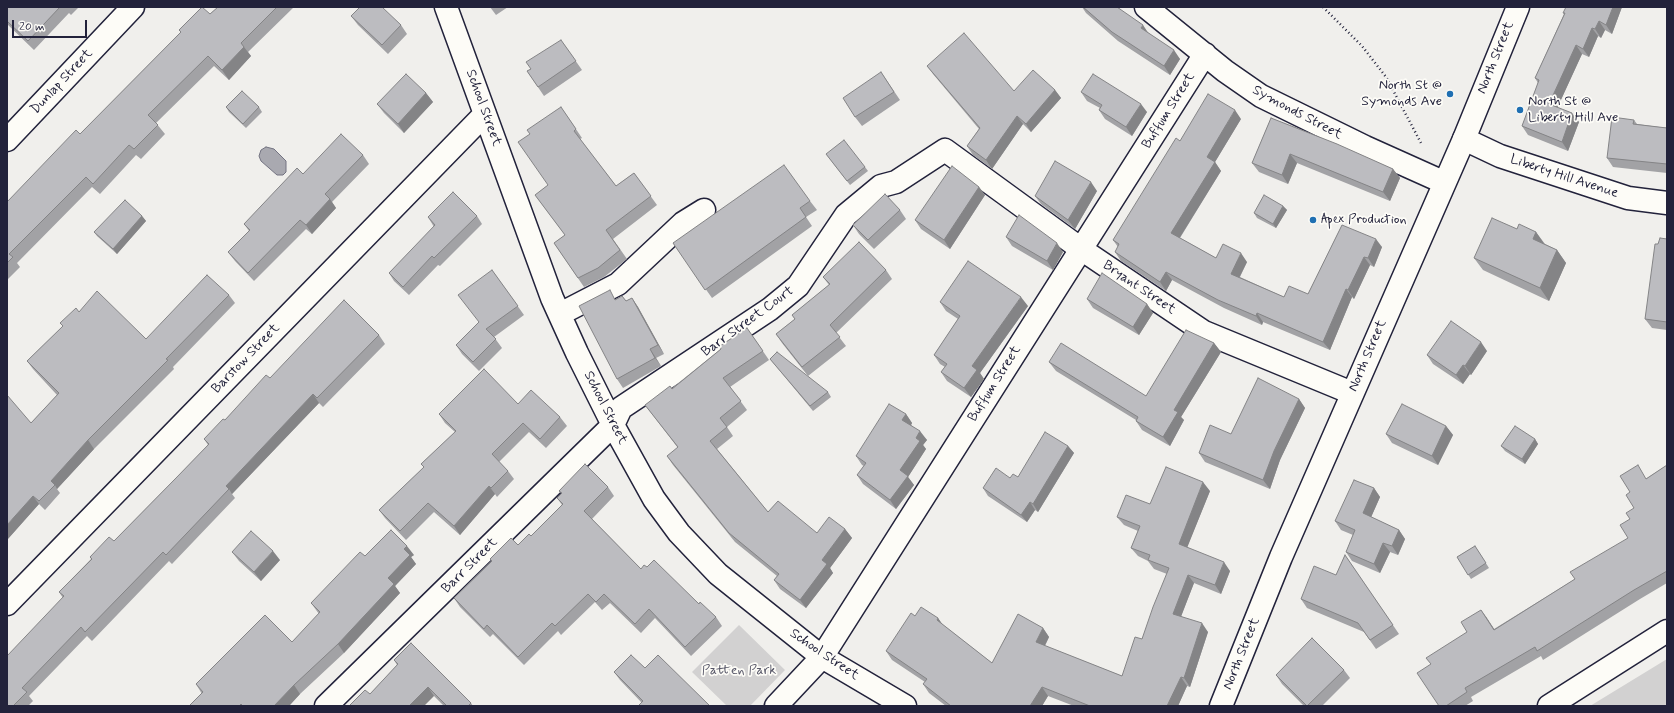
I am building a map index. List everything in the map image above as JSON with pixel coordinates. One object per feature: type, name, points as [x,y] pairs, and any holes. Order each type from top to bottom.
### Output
[{"type":"main road","name":"Dunlap Street","points":[[7,140],[133,7]]},
{"type":"main road","name":"School Street","points":[[446,7],[560,314],[577,353],[613,425],[654,499],[679,533],[718,574],[822,657],[905,706]]},
{"type":"main road","name":"Symonds Street","points":[[1146,7],[1261,96],[1365,148],[1443,182]]},
{"type":"main road","name":"North Street","points":[[1221,706],[1281,557],[1443,182],[1464,138],[1518,7]]},
{"type":"main road","name":"Buffum Street","points":[[776,706],[822,657],[1205,54]]},
{"type":"main road","name":"Barstow Street","points":[[7,604],[485,114]]},
{"type":"main road","name":"Liberty Hill Avenue","points":[[1464,138],[1500,156],[1628,198],[1667,204]]},
{"type":"main road","name":"Bryant Street","points":[[945,150],[1081,249],[1204,332],[1352,393]]},
{"type":"main road","name":"Barr Street Court","points":[[613,425],[621,408],[770,309],[798,286],[846,215],[864,199],[881,186],[896,182],[945,150]]},
{"type":"main road","points":[[560,314],[618,284],[683,223],[704,210]]},
{"type":"main road","name":"Barr Street","points":[[326,706],[613,425]]},
{"type":"main road","points":[[1548,706],[1667,630]]},
{"type":"path","points":[[1323,7],[1362,46],[1386,77],[1421,143]]},
{"type":"green space","name":"Patten Park","points":[[739,625],[785,670],[750,706],[727,706],[692,672]]},
{"type":"green space","points":[[1667,659],[1667,706],[1590,706]]},
{"type":"shaded area","points":[[266,147],[274,149],[286,161],[286,172],[283,175],[277,175],[261,161],[259,156],[261,150]]},
{"type":"building","points":[[7,7],[60,7],[28,41],[7,21]]},
{"type":"building","points":[[202,7],[210,14],[218,7],[277,7],[241,43],[244,47],[222,70],[208,56],[148,115],[158,125],[134,149],[129,145],[93,184],[86,177],[9,254],[13,257],[7,263],[7,202],[76,130],[80,134],[181,32],[179,30]]},
{"type":"building","points":[[360,7],[382,7],[401,25],[382,45],[351,16]]},
{"type":"building","points":[[1083,7],[1117,7],[1143,25],[1141,28],[1174,50],[1164,66],[1112,32]]},
{"type":"building","points":[[1566,7],[1613,7],[1606,25],[1599,21],[1595,29],[1592,28],[1583,49],[1576,45],[1549,104],[1572,113],[1562,142],[1522,126],[1539,80],[1535,78],[1565,13],[1563,13]]},
{"type":"building","points":[[964,33],[1014,91],[1033,70],[1055,90],[1026,124],[1017,116],[986,160],[967,146],[980,128],[927,66]]},
{"type":"building","points":[[561,40],[576,61],[538,87],[527,71],[531,69],[526,62]]},
{"type":"building","points":[[881,72],[894,92],[855,117],[843,98]]},
{"type":"building","points":[[406,74],[426,93],[398,124],[377,104]]},
{"type":"building","points":[[1093,74],[1141,104],[1126,127],[1099,110],[1102,105],[1081,92]]},
{"type":"building","points":[[242,91],[259,107],[243,124],[226,107]]},
{"type":"building","points":[[1208,94],[1235,110],[1207,157],[1215,162],[1171,233],[1216,258],[1223,244],[1241,253],[1231,274],[1284,297],[1289,286],[1308,294],[1342,225],[1376,239],[1368,258],[1364,257],[1348,290],[1346,289],[1323,342],[1257,313],[1256,316],[1218,300],[1166,272],[1160,282],[1115,252],[1119,244],[1113,240],[1176,138],[1180,141]]},
{"type":"building","points":[[561,107],[576,129],[574,131],[616,186],[634,173],[651,196],[606,230],[620,250],[598,268],[578,278],[554,243],[565,235],[535,195],[548,185],[518,142],[530,134],[527,130]]},
{"type":"building","points":[[1612,117],[1634,120],[1633,124],[1667,128],[1667,164],[1607,158]]},
{"type":"building","points":[[1271,118],[1337,144],[1393,169],[1383,192],[1290,154],[1282,175],[1252,163]]},
{"type":"building","points":[[341,134],[363,155],[325,194],[330,199],[306,225],[300,220],[248,273],[228,252],[250,230],[244,224],[297,168],[303,174]]},
{"type":"building","points":[[844,140],[865,167],[847,181],[826,154]]},
{"type":"building","points":[[1055,161],[1091,182],[1068,220],[1035,196]]},
{"type":"building","points":[[784,165],[810,201],[800,208],[806,217],[705,290],[673,243]]},
{"type":"building","points":[[952,166],[979,187],[944,240],[915,220]]},
{"type":"building","points":[[453,192],[477,216],[434,258],[432,256],[403,287],[389,273],[435,225],[428,217]]},
{"type":"building","points":[[885,194],[900,210],[868,240],[853,225]]},
{"type":"building","points":[[1264,195],[1283,206],[1273,224],[1254,213]]},
{"type":"building","points":[[125,200],[142,216],[113,249],[94,232]]},
{"type":"building","points":[[1019,215],[1057,243],[1047,261],[1006,237]]},
{"type":"building","points":[[1492,218],[1517,229],[1519,224],[1536,232],[1533,239],[1557,250],[1540,288],[1474,258]]},
{"type":"building","points":[[1660,238],[1667,239],[1667,322],[1645,319],[1655,244],[1658,244]]},
{"type":"building","points":[[859,242],[886,270],[830,325],[840,337],[802,367],[776,334],[795,319],[792,315],[830,284],[823,277]]},
{"type":"building","points":[[968,261],[1021,297],[972,366],[977,370],[964,388],[941,372],[947,364],[934,355],[960,316],[940,302]]},
{"type":"building","points":[[492,270],[518,306],[486,329],[496,339],[473,362],[456,345],[479,322],[458,295]]},
{"type":"building","points":[[1102,273],[1147,304],[1133,327],[1087,299]]},
{"type":"building","points":[[207,275],[229,295],[166,359],[168,360],[88,440],[51,481],[55,485],[39,501],[33,496],[7,525],[7,395],[31,423],[59,393],[27,361],[63,326],[60,323],[76,308],[79,312],[97,291],[146,339]]},
{"type":"building","points":[[610,290],[615,300],[622,296],[626,301],[632,298],[658,345],[650,349],[655,358],[617,379],[579,306]]},
{"type":"building","points":[[344,300],[379,335],[317,398],[313,394],[226,486],[229,489],[166,555],[163,552],[85,632],[81,627],[22,688],[27,692],[13,706],[7,706],[7,656],[64,596],[59,592],[92,559],[90,557],[109,537],[114,541],[176,478],[209,444],[204,439],[223,419],[225,420],[266,375],[270,378]]},
{"type":"building","points":[[1451,321],[1481,342],[1465,366],[1463,365],[1456,375],[1427,355]]},
{"type":"building","points":[[747,328],[763,351],[723,378],[741,401],[720,418],[727,427],[710,441],[768,512],[778,501],[817,533],[829,517],[845,529],[822,560],[827,564],[800,600],[774,580],[779,574],[729,533],[667,456],[678,447],[645,405],[670,386],[672,389],[721,349],[720,346]]},
{"type":"building","points":[[1186,330],[1214,343],[1174,410],[1178,412],[1163,437],[1136,421],[1138,417],[1049,362],[1061,343],[1146,396]]},
{"type":"building","points":[[777,352],[828,392],[810,406],[770,359]]},
{"type":"building","points":[[484,369],[518,404],[531,390],[560,417],[540,439],[523,423],[492,454],[508,471],[491,488],[489,486],[454,526],[428,503],[400,531],[379,510],[424,467],[421,464],[456,431],[439,414]]},
{"type":"building","points":[[1258,378],[1299,399],[1274,451],[1263,480],[1199,453],[1210,425],[1231,434]]},
{"type":"building","points":[[889,404],[906,414],[902,420],[920,431],[916,438],[920,441],[900,470],[908,476],[890,500],[857,475],[866,463],[856,456]]},
{"type":"building","points":[[1402,404],[1446,426],[1432,456],[1386,434]]},
{"type":"building","points":[[1515,426],[1535,439],[1522,459],[1501,446]]},
{"type":"building","points":[[1045,432],[1068,446],[1033,504],[1030,502],[1021,515],[983,488],[996,468],[1010,478],[1013,474],[1018,477]]},
{"type":"building","points":[[585,464],[608,487],[584,511],[641,569],[644,565],[647,567],[654,560],[699,604],[700,602],[716,617],[685,647],[649,609],[635,624],[604,594],[596,602],[588,594],[555,626],[552,623],[518,657],[487,625],[484,629],[454,598],[492,561],[490,559],[511,538],[518,545],[529,534],[531,536],[563,504],[557,498],[562,493],[559,491]]},
{"type":"building","points":[[1638,465],[1646,479],[1667,465],[1667,571],[1537,651],[1535,647],[1465,688],[1467,692],[1446,706],[1439,706],[1417,673],[1431,664],[1426,658],[1467,632],[1461,622],[1481,610],[1494,630],[1575,579],[1570,572],[1628,538],[1620,525],[1630,519],[1626,513],[1634,508],[1626,495],[1630,492],[1620,476]]},
{"type":"building","points":[[1166,467],[1203,482],[1179,544],[1224,562],[1215,585],[1188,575],[1173,614],[1202,623],[1184,678],[1181,677],[1167,706],[1090,706],[1042,687],[1030,706],[951,706],[923,684],[927,679],[886,651],[911,613],[915,616],[921,607],[938,618],[937,620],[992,663],[1018,614],[1043,628],[1036,642],[1122,676],[1135,637],[1142,639],[1169,568],[1148,560],[1150,555],[1131,548],[1140,526],[1117,517],[1126,495],[1150,504]]},
{"type":"building","points":[[1354,480],[1374,488],[1363,513],[1399,530],[1392,546],[1383,543],[1374,564],[1346,552],[1355,530],[1335,521]]},
{"type":"building","points":[[391,530],[407,546],[404,549],[410,555],[388,578],[394,584],[338,644],[274,706],[243,706],[241,704],[239,706],[189,706],[203,692],[196,684],[265,615],[292,642],[320,612],[311,603],[360,552],[365,556]]},
{"type":"building","points":[[251,531],[273,551],[254,572],[232,552]]},
{"type":"building","points":[[1475,546],[1486,563],[1468,575],[1457,557]]},
{"type":"building","points":[[1345,555],[1393,625],[1370,640],[1358,623],[1301,599],[1314,566],[1336,575]]},
{"type":"building","points":[[1312,638],[1344,670],[1307,706],[1276,675]]},
{"type":"building","points":[[411,643],[471,703],[468,706],[447,706],[428,687],[409,706],[349,706],[365,690],[370,694],[398,664],[394,660]]},
{"type":"building","points":[[631,655],[645,668],[658,655],[710,706],[638,706],[643,701],[614,672]]},
{"type":"place","name":"North St @ Symonds Ave","points":[[1450,94]]},
{"type":"place","name":"North St @ Liberty Hill Ave","points":[[1520,110]]},
{"type":"place","name":"Apex Production","points":[[1313,220]]}]
